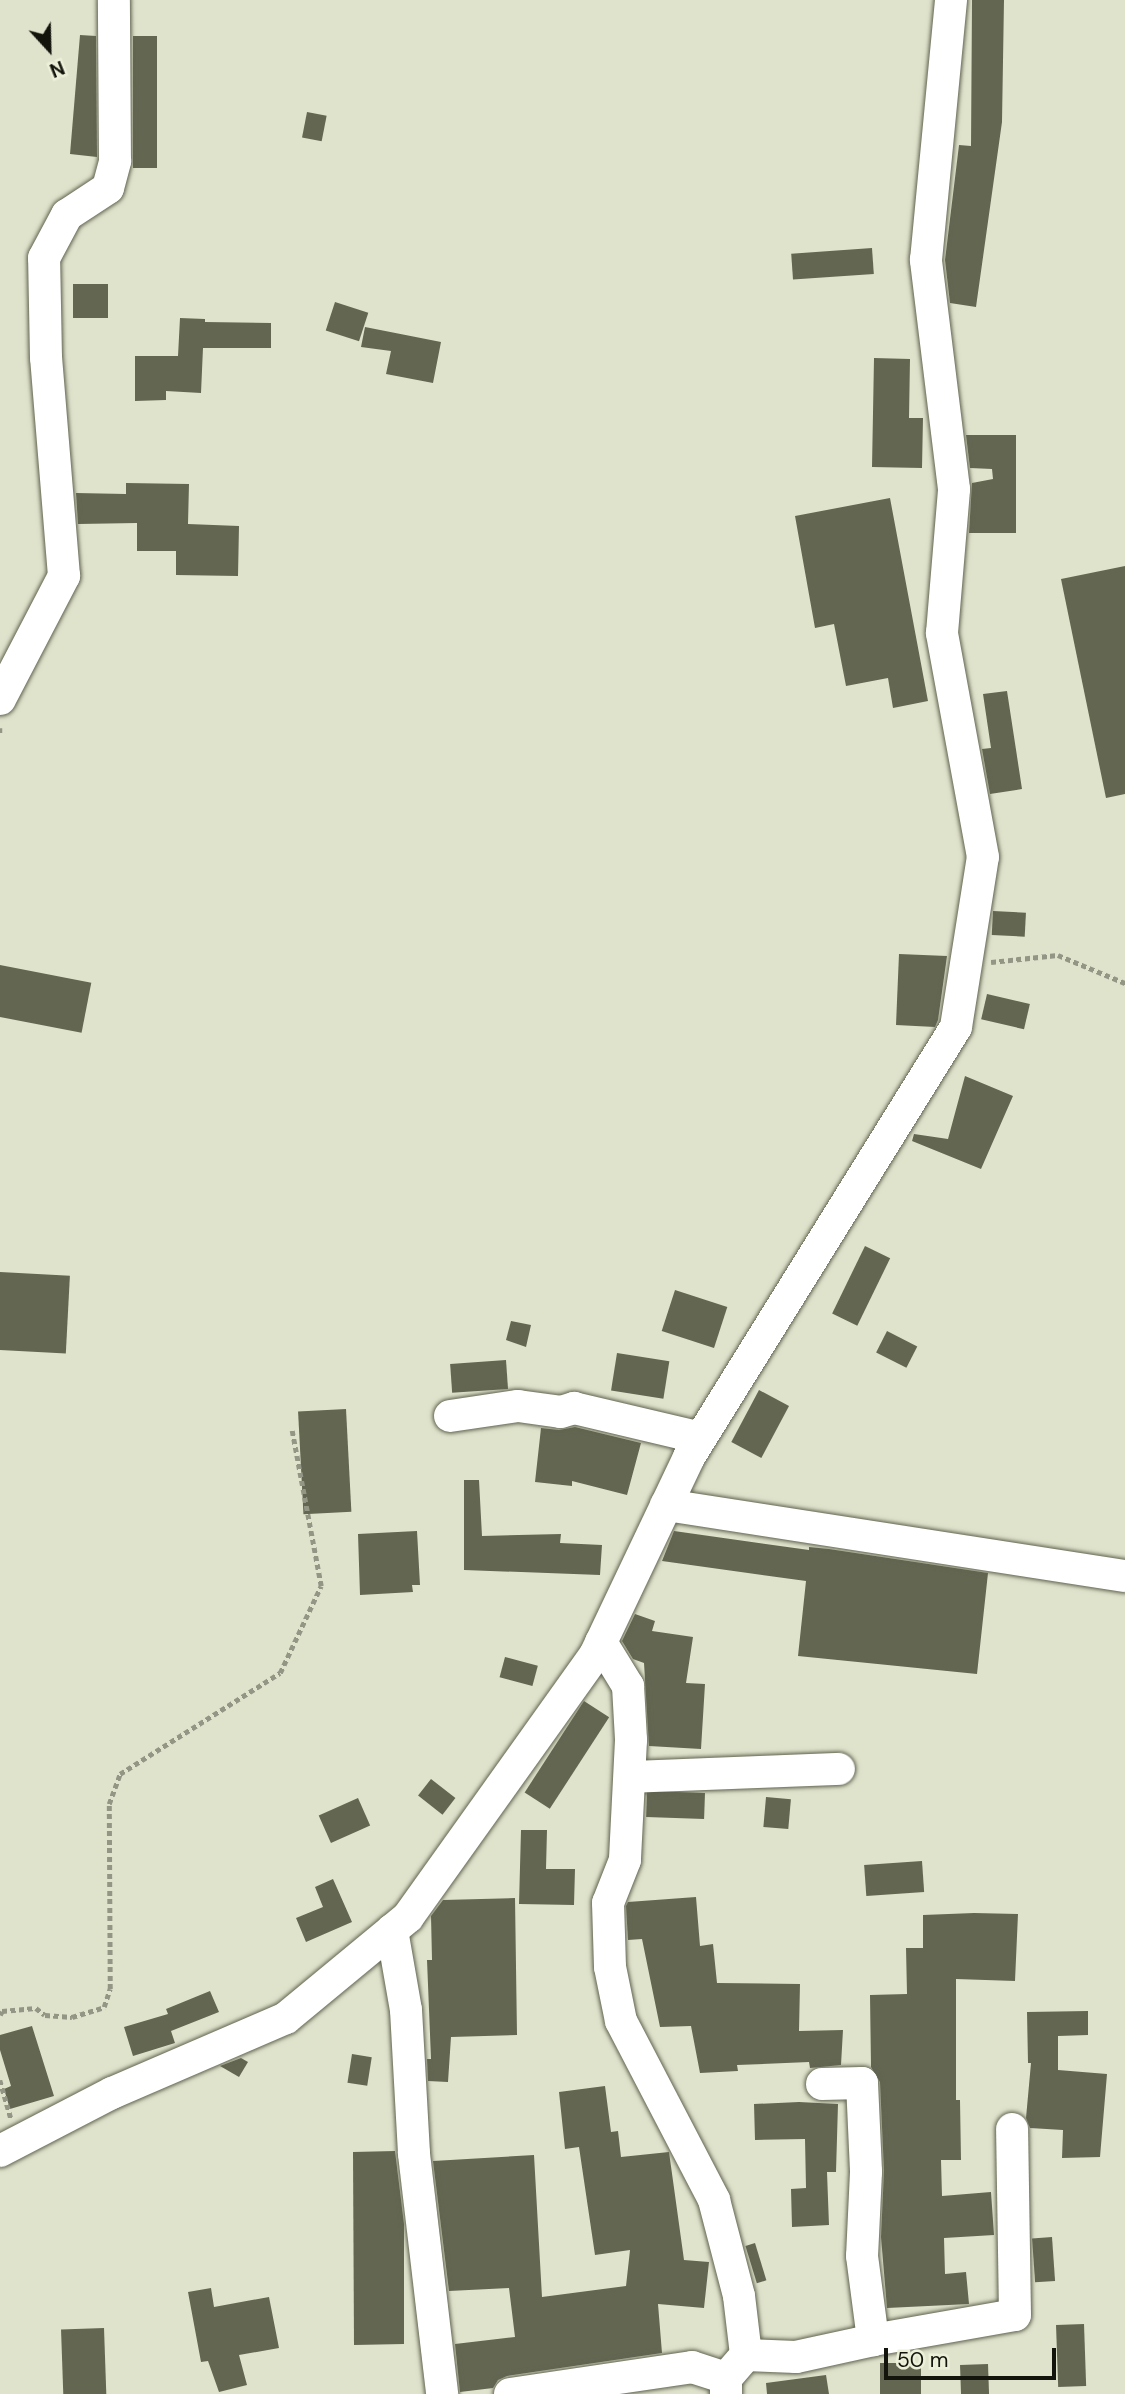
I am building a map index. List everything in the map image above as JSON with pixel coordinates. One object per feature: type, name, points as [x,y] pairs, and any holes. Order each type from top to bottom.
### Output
[{"type":"street","points":[[0,699],[64,576],[46,358],[44,258],[67,215],[108,188],[115,161],[114,0]]},
{"type":"street","points":[[0,2151],[112,2093],[286,2018],[408,1917],[601,1642],[701,1438],[956,1027],[983,857],[942,633],[954,489],[926,260],[951,0]]},
{"type":"street","points":[[450,1416],[518,1406],[561,1412],[574,1408],[701,1438]]},
{"type":"street","points":[[666,1505],[1125,1576]]},
{"type":"street","points":[[601,1642],[628,1686],[630,1777],[625,1860],[608,1903],[610,1967],[621,2021],[714,2200],[739,2296],[733,2376]]},
{"type":"street","points":[[630,1777],[839,1769]]},
{"type":"street","points":[[392,1930],[406,2010],[414,2154],[442,2394]]},
{"type":"street","points":[[822,2084],[862,2083],[866,2172],[862,2256],[873,2340]]},
{"type":"street","points":[[510,2394],[692,2367],[733,2376],[796,2357],[873,2340],[1015,2315],[1012,2129]]},
{"type":"path","points":[[966,964],[1058,955],[1125,983]]},
{"type":"path","points":[[0,2015],[2,2011],[36,2008],[45,2015],[72,2017],[104,2007],[110,1989],[109,1804],[120,1774],[280,1673],[321,1586],[292,1431]]},
{"type":"path","points":[[0,2080],[10,2117],[30,2135]]},
{"type":"building","points":[[972,0],[1004,0],[1002,122],[976,307],[950,303],[945,260],[959,145],[971,146]]},
{"type":"building","points":[[80,35],[96,36],[97,157],[70,154]]},
{"type":"building","points":[[133,36],[157,36],[157,168],[133,168]]},
{"type":"building","points":[[307,112],[327,116],[322,141],[302,138]]},
{"type":"building","points":[[872,248],[874,274],[793,280],[791,254]]},
{"type":"building","points":[[73,284],[108,284],[108,318],[73,318]]},
{"type":"building","points":[[335,302],[368,313],[359,341],[326,331]]},
{"type":"building","points":[[180,318],[205,319],[205,322],[271,323],[271,348],[203,348],[201,393],[166,391],[166,400],[135,401],[135,356],[178,356]]},
{"type":"building","points":[[365,327],[441,342],[433,383],[386,374],[391,351],[361,347]]},
{"type":"building","points":[[874,358],[910,359],[909,418],[923,418],[922,468],[872,467]]},
{"type":"building","points":[[966,435],[1016,435],[1016,533],[969,533],[972,483],[993,479],[992,469],[970,468]]},
{"type":"building","points":[[126,483],[189,484],[188,524],[239,526],[238,576],[176,575],[176,551],[137,551],[137,523],[78,524],[76,493],[126,494]]},
{"type":"building","points":[[890,498],[928,701],[893,708],[888,678],[846,686],[834,624],[815,628],[795,516]]},
{"type":"building","points":[[1125,566],[1125,794],[1106,798],[1061,579]]},
{"type":"building","points":[[1007,691],[1022,789],[990,794],[982,749],[991,748],[983,694]]},
{"type":"building","points":[[993,911],[1026,913],[1025,937],[992,935]]},
{"type":"building","points":[[899,954],[947,956],[935,1027],[896,1025]]},
{"type":"building","points":[[0,965],[91,983],[82,1033],[0,1017]]},
{"type":"building","points":[[987,994],[1030,1004],[1024,1029],[981,1019]]},
{"type":"building","points":[[965,1076],[1013,1096],[981,1169],[912,1141],[914,1134],[948,1139]]},
{"type":"building","points":[[865,1246],[890,1258],[857,1326],[832,1313]]},
{"type":"building","points":[[0,1272],[70,1276],[66,1354],[0,1350]]},
{"type":"building","points":[[675,1290],[727,1307],[714,1348],[662,1331]]},
{"type":"building","points":[[511,1321],[531,1325],[526,1347],[506,1340]]},
{"type":"building","points":[[887,1331],[917,1346],[906,1368],[876,1352]]},
{"type":"building","points":[[617,1353],[669,1361],[663,1399],[611,1391]]},
{"type":"building","points":[[506,1360],[508,1389],[452,1393],[450,1364]]},
{"type":"building","points":[[759,1390],[789,1406],[761,1458],[731,1442]]},
{"type":"building","points":[[346,1409],[351,1512],[303,1514],[298,1412]]},
{"type":"building","points":[[575,1427],[641,1443],[627,1495],[572,1481],[572,1486],[535,1482],[541,1428],[559,1430]]},
{"type":"building","points":[[464,1480],[479,1480],[482,1536],[561,1534],[560,1543],[602,1545],[600,1575],[464,1570]]},
{"type":"building","points":[[417,1531],[420,1585],[412,1585],[413,1592],[360,1595],[358,1534]]},
{"type":"building","points":[[674,1531],[809,1550],[809,1547],[829,1549],[988,1573],[977,1674],[798,1656],[806,1581],[662,1561]]},
{"type":"building","points":[[635,1614],[655,1621],[652,1631],[693,1637],[686,1683],[705,1684],[701,1749],[649,1746],[644,1663],[633,1659],[622,1641]]},
{"type":"building","points":[[505,1657],[538,1666],[532,1686],[500,1677]]},
{"type":"building","points":[[584,1701],[609,1717],[550,1809],[525,1792]]},
{"type":"building","points":[[431,1779],[455,1798],[442,1815],[418,1796]]},
{"type":"building","points":[[647,1791],[705,1793],[704,1819],[646,1817]]},
{"type":"building","points":[[766,1797],[791,1799],[788,1829],[763,1827]]},
{"type":"building","points":[[358,1798],[370,1825],[331,1843],[319,1815]]},
{"type":"building","points":[[521,1830],[547,1830],[546,1869],[575,1869],[574,1905],[519,1904]]},
{"type":"building","points":[[922,1861],[924,1892],[866,1896],[864,1865]]},
{"type":"building","points":[[333,1879],[352,1922],[306,1942],[296,1918],[323,1907],[315,1887]]},
{"type":"building","points":[[696,1897],[700,1946],[713,1944],[717,1983],[800,1984],[799,2031],[843,2030],[841,2065],[810,2068],[809,2062],[737,2065],[738,2071],[700,2073],[691,2026],[660,2027],[642,1939],[628,1940],[626,1906],[628,1902]]},
{"type":"building","points":[[515,1898],[517,2035],[451,2037],[448,2082],[428,2081],[427,2059],[431,2059],[427,1960],[432,1960],[431,1916],[443,1900]]},
{"type":"building","points":[[1018,1914],[1015,1981],[956,1979],[956,2100],[960,2100],[961,2160],[941,2160],[942,2196],[991,2192],[994,2235],[944,2238],[945,2274],[966,2272],[969,2304],[887,2308],[881,2237],[884,2171],[880,2082],[871,2067],[870,1995],[907,1994],[906,1948],[923,1948],[923,1915]]},
{"type":"building","points":[[210,1991],[219,2012],[171,2031],[175,2043],[133,2056],[124,2027],[168,2014],[166,2009]]},
{"type":"building","points":[[1088,2011],[1088,2035],[1058,2036],[1058,2070],[1107,2074],[1100,2157],[1062,2158],[1063,2130],[1030,2128],[1026,2118],[1031,2063],[1028,2063],[1027,2012]]},
{"type":"building","points":[[32,2026],[54,2096],[10,2109],[4,2089],[11,2086],[0,2050],[0,2035]]},
{"type":"building","points":[[352,2054],[372,2057],[367,2086],[347,2083]]},
{"type":"building","points":[[241,2058],[248,2062],[239,2077],[220,2066]]},
{"type":"building","points":[[605,2086],[611,2132],[618,2131],[621,2157],[669,2152],[684,2260],[709,2262],[704,2308],[658,2304],[662,2353],[507,2376],[498,2380],[493,2388],[460,2392],[455,2344],[515,2337],[509,2288],[449,2291],[433,2161],[534,2155],[542,2297],[626,2286],[630,2250],[595,2255],[579,2147],[565,2149],[559,2092]]},
{"type":"building","points":[[754,2104],[838,2104],[836,2172],[827,2172],[829,2225],[792,2227],[791,2189],[806,2188],[805,2139],[755,2140]]},
{"type":"building","points":[[395,2151],[404,2224],[404,2344],[354,2345],[353,2152]]},
{"type":"building","points":[[1052,2237],[1055,2281],[1035,2282],[1032,2238]]},
{"type":"building","points":[[755,2243],[766,2280],[757,2283],[745,2246]]},
{"type":"building","points":[[211,2288],[214,2307],[269,2297],[279,2348],[239,2355],[247,2385],[219,2392],[208,2361],[201,2362],[188,2292]]},
{"type":"building","points":[[1084,2324],[1086,2386],[1058,2387],[1056,2325]]},
{"type":"building","points":[[104,2328],[106,2394],[63,2394],[61,2330]]},
{"type":"building","points":[[880,2363],[921,2363],[921,2394],[880,2394]]},
{"type":"building","points":[[988,2364],[989,2394],[961,2394],[960,2365]]},
{"type":"building","points":[[826,2375],[829,2394],[767,2394],[766,2383]]}]
